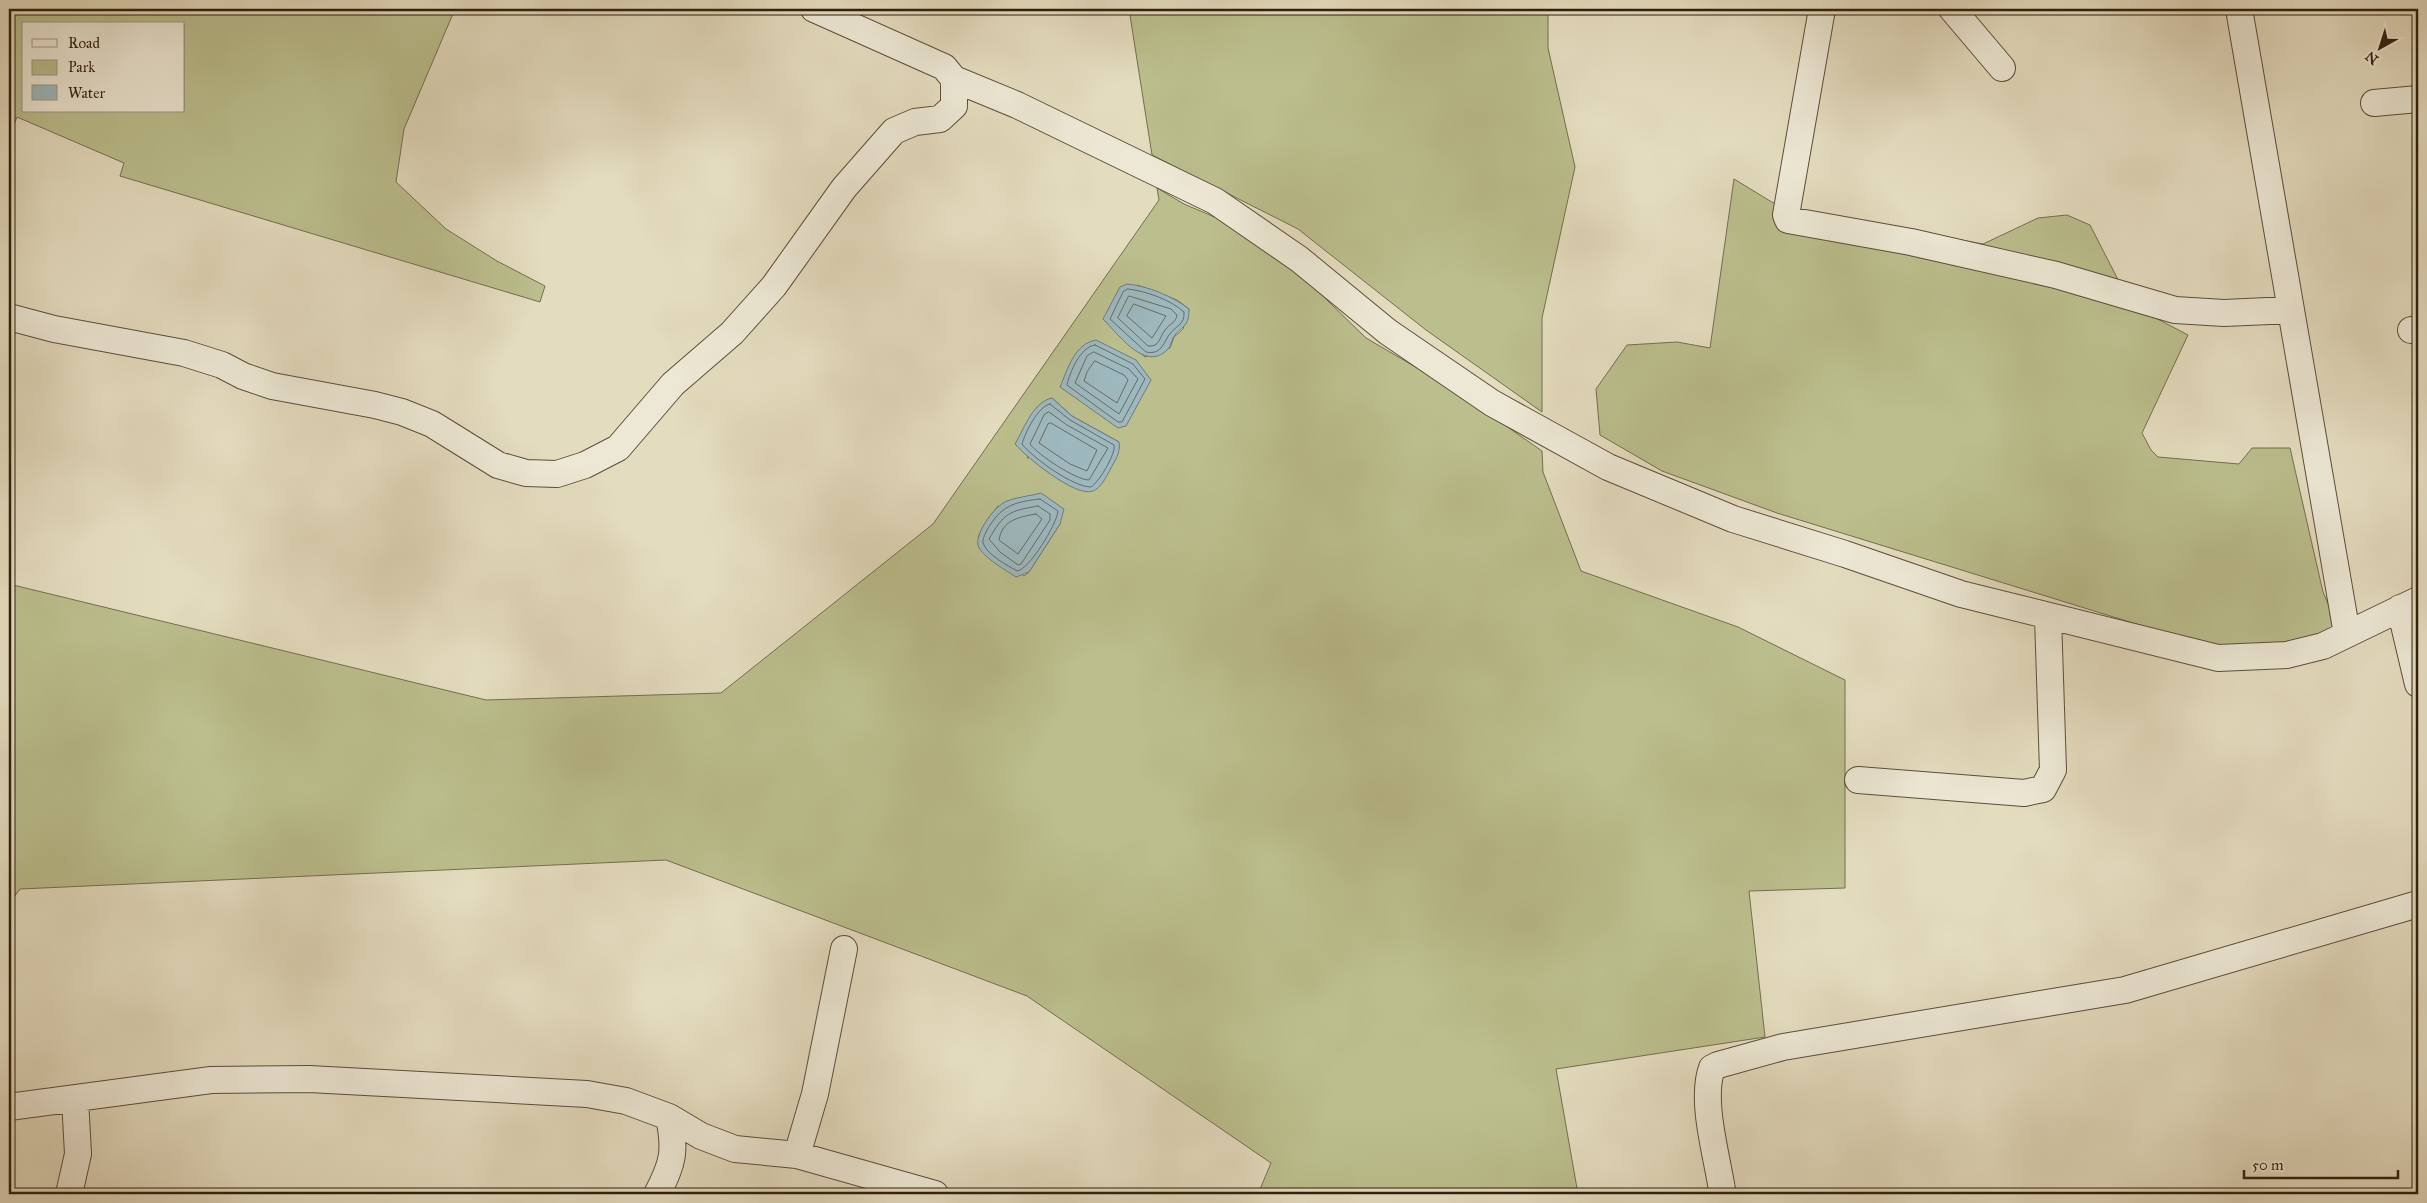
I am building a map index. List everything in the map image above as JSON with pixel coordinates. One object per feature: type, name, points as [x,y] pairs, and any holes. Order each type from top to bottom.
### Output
[{"type":"street","points":[[814,9],[944,67],[954,79],[1017,105],[1215,202],[1299,259],[1388,332],[1492,403],[1608,467],[1733,519],[1845,554],[1961,594],[2218,658],[2287,655],[2323,646],[2409,604],[2418,684]]},
{"type":"street","points":[[1822,9],[1786,215],[1788,220],[1911,242],[2056,275],[2175,310],[2224,313],[2291,310]]},
{"type":"street","points":[[1952,9],[2002,68]]},
{"type":"street","points":[[2239,9],[2346,634]]},
{"type":"street","points":[[9,317],[54,329],[184,354],[222,366],[272,386],[393,410],[432,424],[498,465],[526,473],[557,474],[585,465],[618,448],[673,384],[732,334],[754,310],[844,188],[894,131],[915,122],[940,119],[954,106],[954,79]]},
{"type":"street","points":[[2374,103],[2418,99]]},
{"type":"street","points":[[1858,780],[2024,793],[2043,790],[2053,770],[2048,617]]},
{"type":"street","points":[[1722,1190],[1710,1114],[1709,1076],[1712,1068],[1718,1065],[1783,1047],[2125,990],[2418,904]]},
{"type":"street","points":[[797,1156],[815,1094],[844,949]]},
{"type":"street","points":[[9,1107],[211,1080],[309,1079],[587,1094],[626,1102],[669,1116],[716,1144],[735,1149],[797,1156],[847,1168],[935,1194]]},
{"type":"street","points":[[69,1194],[78,1154],[75,1099]]},
{"type":"street","points":[[657,1194],[673,1159],[674,1143],[669,1116]]},
{"type":"green space","points":[[9,9],[455,9],[404,129],[396,182],[446,229],[497,261],[545,286],[540,302],[120,176],[124,163],[17,117],[9,137]]},
{"type":"green space","points":[[1129,9],[1548,9],[1548,48],[1575,167],[1542,318],[1542,412],[1426,330],[1298,229],[1152,155]]},
{"type":"green space","points":[[1734,179],[1780,207],[1983,244],[2038,218],[2067,215],[2090,225],[2131,305],[2188,335],[2142,433],[2151,450],[2158,457],[2239,464],[2252,448],[2290,448],[2323,592],[2330,608],[2335,632],[2305,642],[2270,646],[2201,644],[1777,513],[1662,471],[1600,435],[1596,389],[1627,345],[1677,342],[1710,348]]},
{"type":"green space","points":[[1157,188],[1184,204],[1240,228],[1289,263],[1366,338],[1453,389],[1542,451],[1543,472],[1581,571],[1738,627],[1845,680],[1845,888],[1749,891],[1765,1037],[1556,1069],[1578,1194],[1258,1194],[1271,1163],[1027,996],[666,860],[20,889],[9,904],[9,584],[486,700],[721,693],[933,524],[1159,200]],"holes":[[[1137,285],[1177,300],[1189,309],[1183,329],[1174,337],[1170,348],[1145,357],[1103,319]],[[1052,398],[1072,416],[1119,442],[1027,458]],[[998,506],[1060,524],[1029,572],[1024,576],[978,537]]]},
{"type":"water","points":[[1127,284],[1160,292],[1189,309],[1186,324],[1173,338],[1169,348],[1160,355],[1151,357],[1133,349],[1103,319],[1120,287]]},
{"type":"water","points":[[1096,340],[1136,360],[1151,380],[1126,426],[1118,428],[1060,387],[1069,365],[1077,352],[1088,342]]},
{"type":"water","points":[[1052,398],[1072,416],[1119,442],[1116,460],[1103,482],[1093,491],[1085,492],[1064,483],[1029,458],[1015,444],[1035,410],[1045,400]]},
{"type":"water","points":[[1041,493],[1064,509],[1060,524],[1029,572],[1016,577],[982,552],[978,543],[979,536],[991,514],[1002,504],[1015,498]]}]
